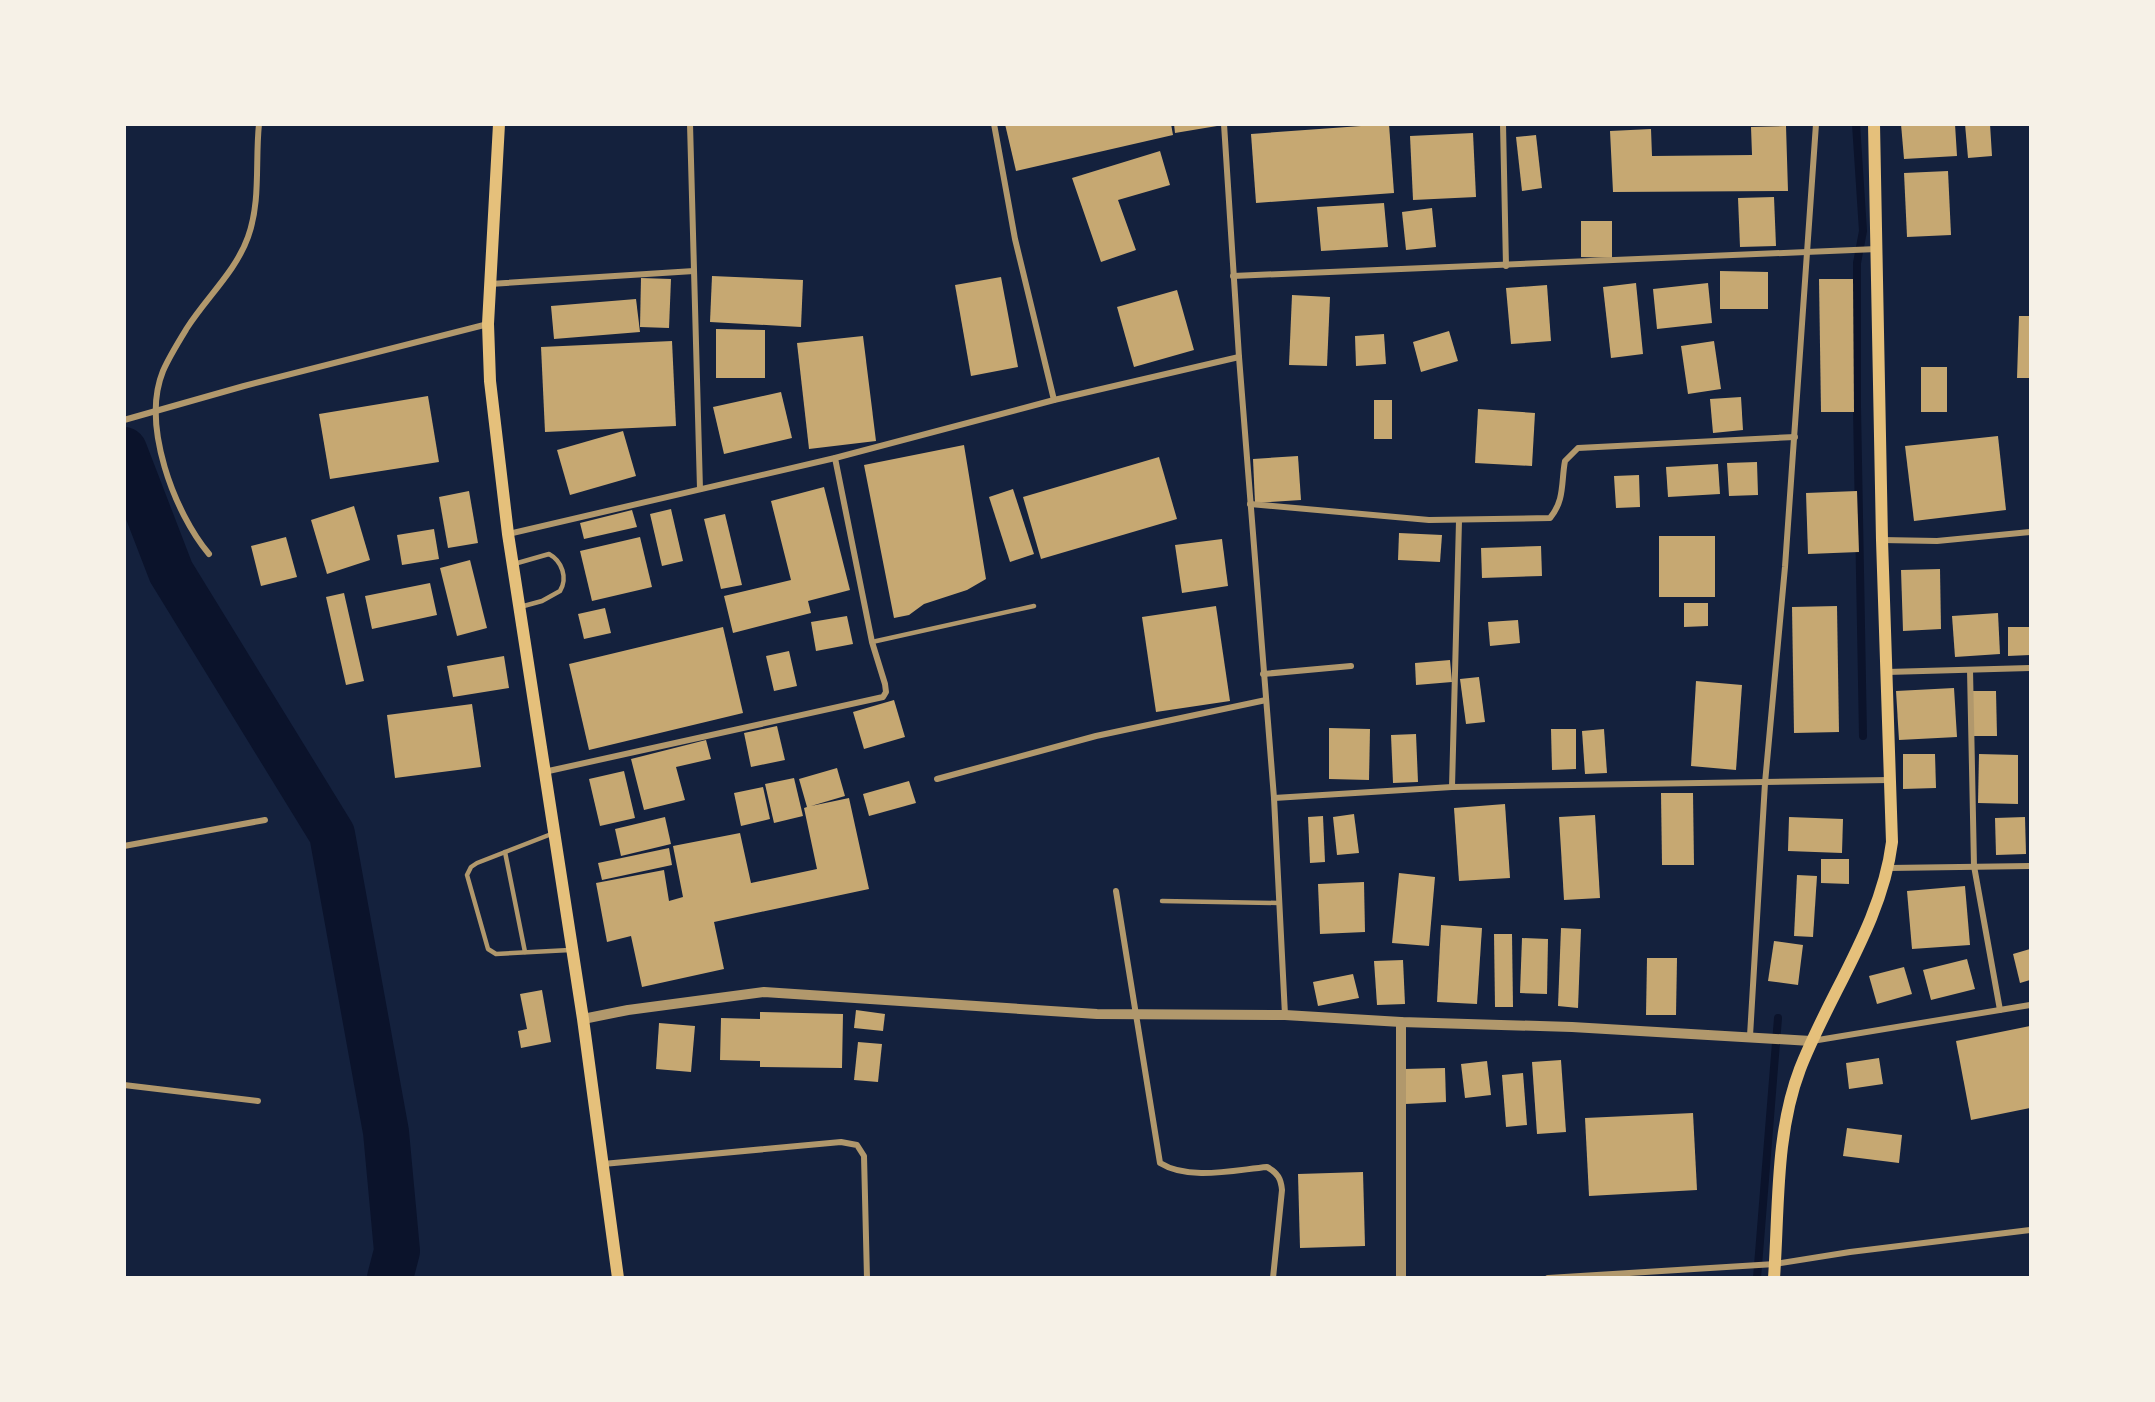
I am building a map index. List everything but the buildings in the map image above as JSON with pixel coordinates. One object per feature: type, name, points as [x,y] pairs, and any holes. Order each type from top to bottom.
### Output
[{"type":"main road","points":[[499,124],[488,324],[490,381],[508,534],[583,1019],[618,1278]]},
{"type":"main road","points":[[1774,1278],[1770,1264],[1783,1144],[1799,1072],[1811,1041],[1854,955],[1889,868],[1892,842],[1872,249],[1874,124]]},
{"type":"street","points":[[209,554],[186,522],[170,484],[160,450],[157,410],[162,373],[188,327],[230,268],[248,238],[256,199],[259,124]]},
{"type":"street","points":[[690,124],[700,489]]},
{"type":"street","points":[[994,124],[1015,239],[1054,400]]},
{"type":"street","points":[[1224,124],[1239,357],[1274,798],[1285,1015]]},
{"type":"street","points":[[1503,124],[1506,267]]},
{"type":"street","points":[[1750,1036],[1765,783],[1795,437],[1816,124]]},
{"type":"street","points":[[1233,276],[1506,267],[1872,249]]},
{"type":"street","points":[[490,284],[694,271]]},
{"type":"street","points":[[124,420],[488,324]]},
{"type":"street","points":[[508,534],[835,458],[1054,400],[1239,357]]},
{"type":"street","points":[[1250,504],[1459,521],[1550,518],[1557,509],[1562,495],[1565,461],[1578,448],[1795,437]]},
{"type":"street","points":[[544,772],[883,697],[886,692],[885,684],[872,642],[835,458]]},
{"type":"street","points":[[1452,787],[1459,521]]},
{"type":"street","points":[[1882,540],[1937,541],[2031,532]]},
{"type":"street","points":[[1263,674],[1351,666]]},
{"type":"street","points":[[1887,672],[2031,669]]},
{"type":"street","points":[[1970,670],[1974,866],[2000,1010]]},
{"type":"street","points":[[937,779],[1096,736],[1266,700]]},
{"type":"street","points":[[1274,798],[1452,787],[1889,780]]},
{"type":"street","points":[[124,846],[265,820]]},
{"type":"street","points":[[1889,868],[2031,866]]},
{"type":"street","points":[[1116,891],[1160,1163],[1173,1171],[1191,1173],[1267,1167],[1276,1172],[1281,1180],[1273,1278]]},
{"type":"street","points":[[583,1019],[627,1010],[764,992],[1044,1011],[1285,1015],[1401,1022],[1561,1026],[1811,1041],[2031,1005]]},
{"type":"street","points":[[1401,1022],[1401,1278]]},
{"type":"street","points":[[124,1085],[258,1101]]},
{"type":"street","points":[[602,1164],[842,1142],[857,1145],[864,1155],[867,1278]]},
{"type":"street","points":[[1548,1278],[1770,1264],[2031,1230]]},
{"type":"lane","points":[[514,564],[549,554],[560,563],[564,578],[560,591],[542,601],[520,607]]},
{"type":"lane","points":[[872,642],[1034,606]]},
{"type":"lane","points":[[555,832],[477,863],[471,867],[467,875],[488,950],[496,954],[572,950]]},
{"type":"lane","points":[[506,852],[525,952]]},
{"type":"lane","points":[[1162,901],[1279,903]]},
{"type":"waterway","points":[[1856,124],[1863,231],[1857,263],[1857,408],[1863,736]]},
{"type":"waterway","points":[[124,450],[171,572],[332,834],[386,1132],[397,1251],[390,1278]]},
{"type":"waterway","points":[[1757,1278],[1778,1018]]}]
